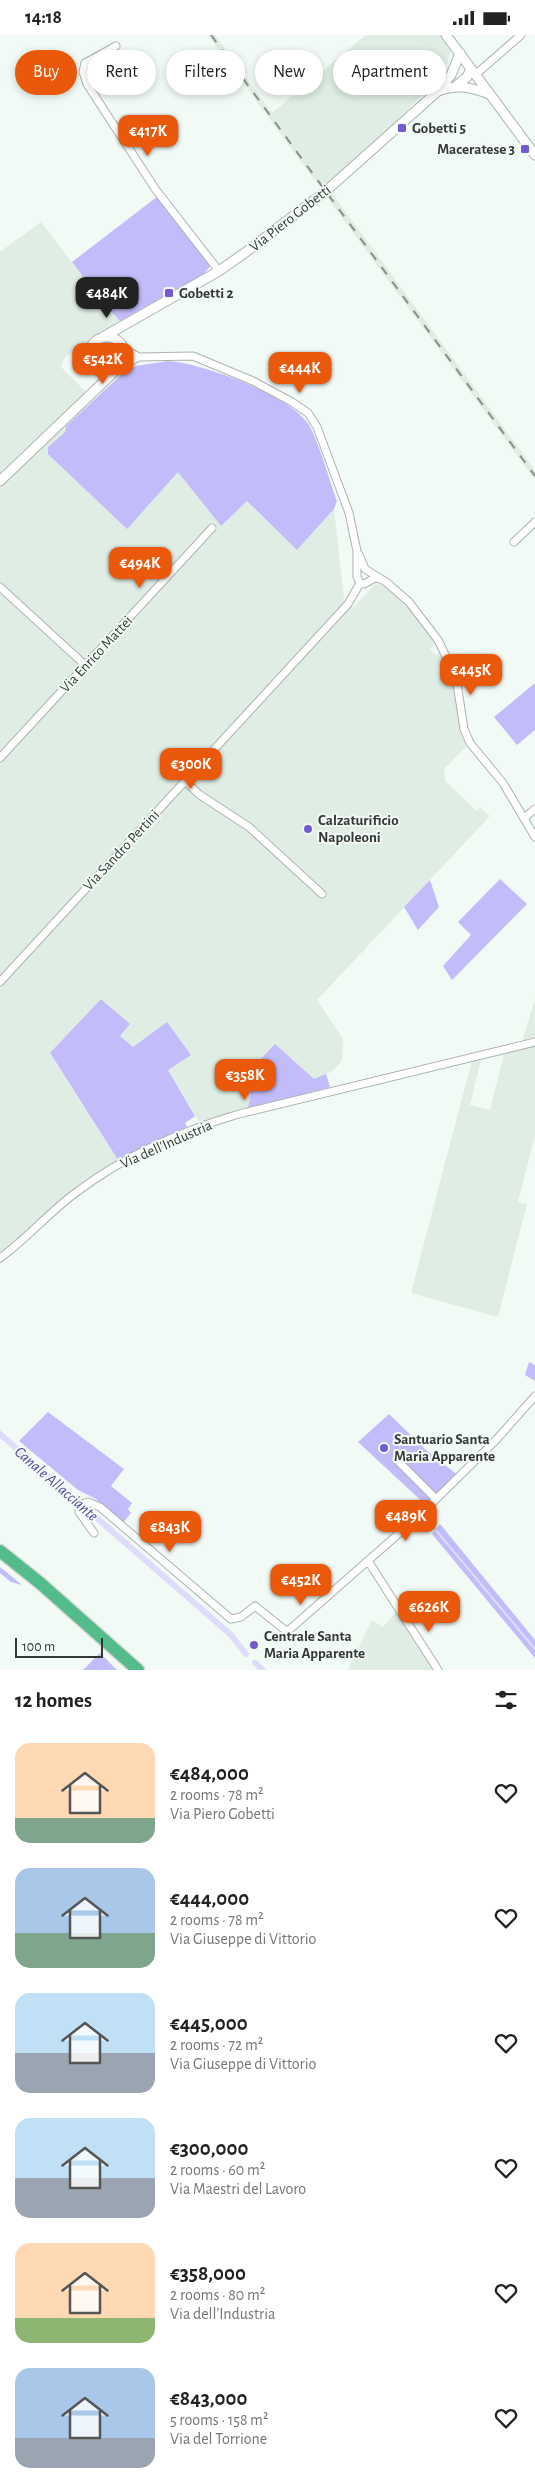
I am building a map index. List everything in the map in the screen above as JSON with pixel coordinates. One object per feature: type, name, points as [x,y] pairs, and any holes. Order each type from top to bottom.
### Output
[{"type":"highway","points":[[0,1551],[127,1670]]},
{"type":"highway","points":[[0,1561],[43,1590],[138,1670]]},
{"type":"street","points":[[446,35],[487,93],[535,155]]},
{"type":"street","points":[[456,86],[521,35]]},
{"type":"street","points":[[116,47],[85,63],[84,72],[87,84],[156,190],[218,271]]},
{"type":"street","name":"Via Piero Gobetti","points":[[446,81],[451,75],[460,53]]},
{"type":"street","points":[[451,75],[461,70],[473,72]]},
{"type":"street","points":[[446,89],[456,86],[468,87],[487,93]]},
{"type":"street","name":"Via Piero Gobetti","points":[[103,337],[218,271],[324,193],[434,95]]},
{"type":"street","points":[[94,369],[102,373],[118,369],[124,358],[120,332],[125,323]]},
{"type":"street","points":[[92,393],[95,381],[94,369],[89,361],[88,352],[92,343],[103,337],[111,337],[139,357]]},
{"type":"street","points":[[0,481],[118,369],[139,357],[197,357],[253,381],[308,413],[317,427],[345,501],[357,551],[357,577],[360,583],[367,583],[369,574],[357,551]]},
{"type":"street","points":[[514,542],[535,523]]},
{"type":"street","name":"Via Enrico Mattei","points":[[0,758],[212,527]]},
{"type":"street","points":[[358,573],[369,574],[380,579],[409,602],[438,640],[456,677],[464,729],[470,743],[503,783],[535,837]]},
{"type":"street","name":"Via Sandro Pertini","points":[[0,982],[348,604],[360,583]]},
{"type":"street","points":[[0,587],[86,665]]},
{"type":"street","points":[[185,781],[200,795],[249,827],[322,894]]},
{"type":"street","points":[[524,818],[535,809]]},
{"type":"street","name":"Via dell'Industria","points":[[0,1258],[58,1207],[101,1175],[133,1156],[195,1128],[239,1114],[535,1042]]},
{"type":"street","points":[[94,1533],[90,1524],[80,1515],[79,1509],[88,1502],[100,1507],[234,1620],[255,1606],[284,1630],[289,1630],[436,1499],[496,1440],[535,1396]]},
{"type":"street","points":[[396,1459],[436,1499]]},
{"type":"street","points":[[368,1561],[438,1670]]},
{"type":"shaded area","points":[[208,35],[215,35],[226,50],[219,50]]},
{"type":"shaded area","points":[[366,35],[441,35],[450,45],[446,65],[446,50],[348,50]]},
{"type":"shaded area","points":[[333,62],[333,95],[422,95],[401,117],[321,189],[245,85],[245,76],[255,90],[255,95],[259,95],[272,113],[294,95],[323,95],[323,71]]},
{"type":"shaded area","points":[[331,192],[535,470],[535,480],[326,196]]},
{"type":"shaded area","points":[[158,196],[211,265],[203,275],[120,321],[72,262]]},
{"type":"shaded area","points":[[41,222],[101,300],[120,321],[64,358],[61,367],[87,393],[59,420],[66,426],[65,432],[48,447],[178,472],[221,525],[247,501],[297,550],[334,509],[344,600],[353,608],[374,585],[380,584],[389,589],[408,606],[435,642],[430,649],[436,655],[441,651],[451,676],[462,736],[466,747],[444,769],[445,781],[477,811],[480,807],[490,816],[317,1000],[343,1039],[342,1061],[331,1072],[248,1109],[200,1123],[168,1070],[168,1022],[133,1047],[120,1036],[130,1024],[101,999],[50,1054],[122,1167],[61,1209],[0,1264],[0,252]]},
{"type":"shaded area","points":[[106,342],[115,346],[119,355],[115,364],[106,368],[97,364],[93,355],[97,346]]},
{"type":"shaded area","points":[[169,361],[203,368],[266,392],[299,414],[309,425],[321,452],[337,501],[334,509],[297,550],[247,501],[221,526],[178,472],[127,529],[48,454],[48,447],[65,432],[66,426],[123,373],[135,366]]},
{"type":"shaded area","points":[[535,683],[535,730],[517,745],[494,717]]},
{"type":"shaded area","points":[[500,879],[527,904],[452,980],[443,966],[471,935],[458,922]]},
{"type":"shaded area","points":[[430,880],[439,907],[418,930],[404,907]]},
{"type":"shaded area","points":[[535,998],[535,1135],[518,1202],[527,1204],[498,1317],[411,1293],[472,1060],[520,1049]],"holes":[[[504,1055],[490,1110],[470,1105],[481,1060]]]},
{"type":"shaded area","points":[[101,999],[130,1024],[120,1036],[133,1047],[167,1022],[191,1055],[168,1070],[195,1116],[185,1123],[187,1127],[118,1160],[50,1053]]},
{"type":"shaded area","points":[[275,1044],[314,1079],[326,1074],[330,1087],[248,1109],[256,1064]]},
{"type":"shaded area","points":[[529,1362],[535,1365],[535,1381],[525,1375]]},
{"type":"shaded area","points":[[48,1412],[124,1469],[111,1486],[132,1503],[128,1509],[131,1513],[123,1523],[96,1499],[78,1490],[19,1441]]},
{"type":"shaded area","points":[[389,1414],[426,1450],[459,1476],[428,1507],[358,1442]]},
{"type":"shaded area","points":[[440,1524],[535,1640],[535,1658],[432,1534]]},
{"type":"shaded area","points":[[0,1567],[22,1585],[11,1582],[0,1573]]},
{"type":"shaded area","points":[[399,1608],[438,1670],[348,1670],[372,1620],[383,1627]]},
{"type":"shaded area","points":[[100,1653],[117,1670],[83,1670]]},
{"type":"waterway","name":"Canale Allacciante","points":[[0,1434],[231,1635],[246,1654]]},
{"type":"waterway","points":[[430,1523],[535,1649]]},
{"type":"waterway","name":"Canale Allacciante","points":[[255,1663],[263,1670]]},
{"type":"railway","points":[[211,35],[535,476]]},
{"type":"place","name":"Gobetti 5","points":[[402,128]]},
{"type":"place","name":"Maceratese 3","points":[[525,149]]},
{"type":"place","name":"Gobetti 2","points":[[169,293]]},
{"type":"place","name":"Calzaturificio Napoleoni","points":[[308,829]]},
{"type":"place","name":"Santuario Santa Maria Apparente","points":[[384,1448]]},
{"type":"place","name":"Centrale Santa Maria Apparente","points":[[254,1645]]}]
